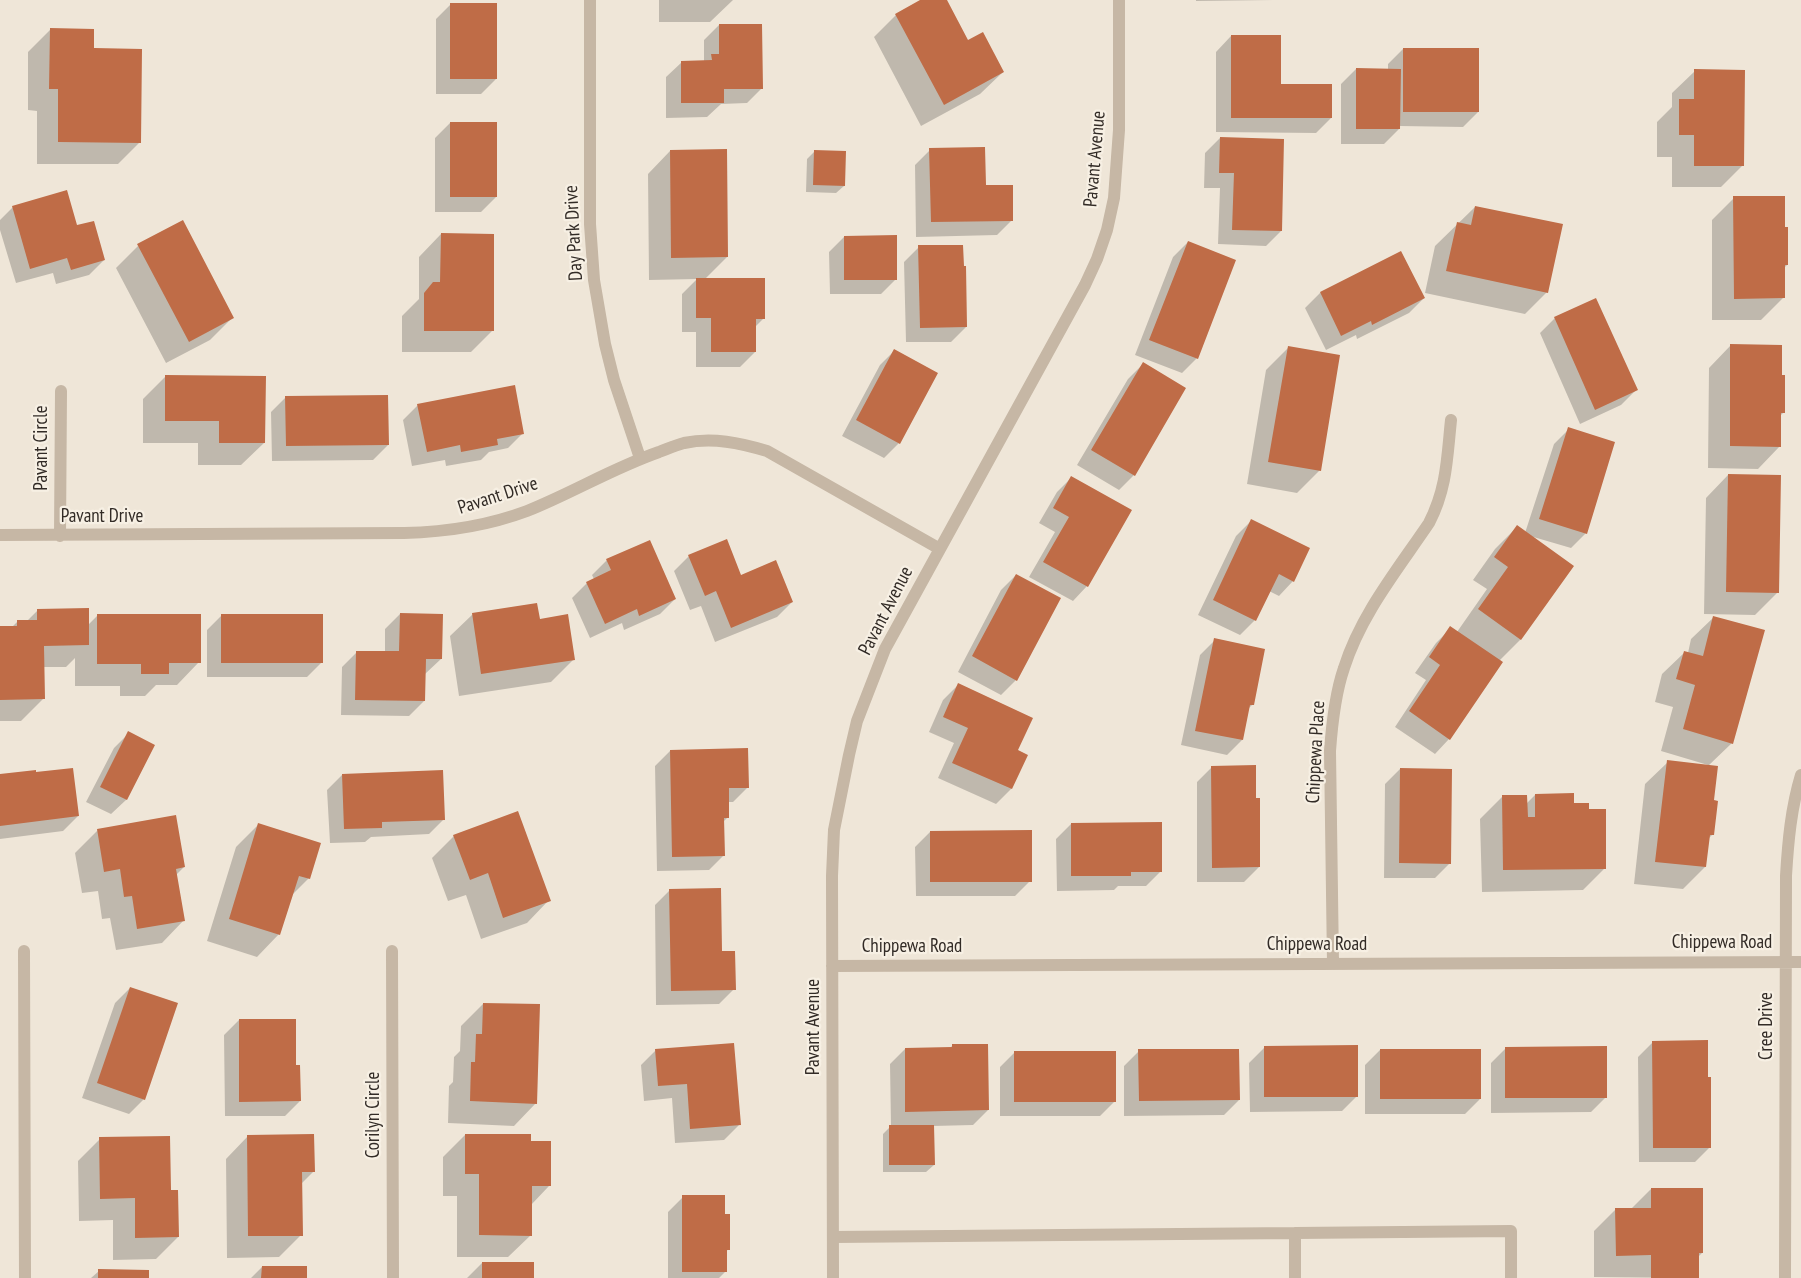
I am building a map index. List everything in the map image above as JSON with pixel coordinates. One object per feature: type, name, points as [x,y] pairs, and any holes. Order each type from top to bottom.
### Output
[{"type":"street","name":"Day Park Drive","points":[[590,0],[590,224],[594,280],[605,344],[614,380],[640,458]]},
{"type":"street","name":"Pavant Avenue","points":[[833,1278],[832,876],[834,830],[840,794],[857,722],[885,649],[1085,285],[1097,259],[1107,230],[1114,198],[1118,164],[1119,0]]},
{"type":"street","name":"Pavant Circle","points":[[60,536],[61,391]]},
{"type":"street","name":"Chippewa Place","points":[[1333,964],[1330,751],[1337,697],[1344,668],[1367,615],[1429,523],[1437,507],[1446,474],[1451,420]]},
{"type":"street","name":"Pavant Drive","points":[[0,535],[404,533],[452,530],[477,526],[527,510],[640,458],[684,443],[703,441],[737,443],[767,451],[940,549]]},
{"type":"street","name":"Cree Drive","points":[[1785,1278],[1786,876],[1787,845],[1801,775]]},
{"type":"street","name":"Corilyn Circle","points":[[392,951],[393,1278]]},
{"type":"street","points":[[24,952],[25,1278]]},
{"type":"street","name":"Chippewa Road","points":[[832,966],[1801,962]]},
{"type":"street","points":[[833,1237],[1511,1231],[1511,1278]]},
{"type":"street","points":[[1295,1233],[1295,1278]]},
{"type":"building","points":[[920,0],[947,0],[968,40],[983,32],[1004,72],[944,105],[895,14]]},
{"type":"building","points":[[450,3],[497,3],[497,79],[450,79]]},
{"type":"building","points":[[719,24],[762,24],[763,89],[724,89],[724,103],[681,103],[681,61],[712,60],[711,54],[719,54]]},
{"type":"building","points":[[50,28],[94,29],[94,48],[142,49],[141,143],[58,142],[58,89],[49,89]]},
{"type":"building","points":[[1231,35],[1281,35],[1281,84],[1332,84],[1332,118],[1231,118]]},
{"type":"building","points":[[1403,48],[1479,48],[1479,112],[1403,112]]},
{"type":"building","points":[[1356,68],[1401,69],[1400,129],[1356,129]]},
{"type":"building","points":[[1694,69],[1745,70],[1744,166],[1694,166],[1694,135],[1679,135],[1679,99],[1694,99]]},
{"type":"building","points":[[450,122],[497,122],[497,197],[450,197]]},
{"type":"building","points":[[1220,137],[1284,139],[1282,231],[1232,230],[1234,173],[1219,173]]},
{"type":"building","points":[[985,147],[986,185],[1013,185],[1013,221],[931,222],[929,148]]},
{"type":"building","points":[[727,149],[728,257],[671,258],[670,150]]},
{"type":"building","points":[[814,150],[846,151],[845,186],[813,185]]},
{"type":"building","points":[[67,190],[77,225],[94,221],[105,260],[71,270],[67,258],[30,269],[12,206]]},
{"type":"building","points":[[1733,196],[1785,196],[1785,227],[1788,227],[1788,265],[1785,265],[1785,298],[1734,299]]},
{"type":"building","points":[[1475,206],[1563,224],[1548,293],[1446,271],[1457,222],[1471,225]]},
{"type":"building","points":[[183,220],[234,318],[189,342],[137,244]]},
{"type":"building","points":[[441,233],[494,234],[494,331],[424,331],[424,293],[433,282],[440,282]]},
{"type":"building","points":[[897,235],[897,280],[844,280],[844,236]]},
{"type":"building","points":[[1188,241],[1236,260],[1198,359],[1149,340]]},
{"type":"building","points":[[918,245],[963,245],[964,266],[966,266],[967,327],[920,328]]},
{"type":"building","points":[[1401,251],[1425,298],[1372,325],[1371,321],[1341,336],[1320,292]]},
{"type":"building","points":[[696,278],[765,278],[765,319],[756,319],[756,352],[711,352],[711,318],[696,318]]},
{"type":"building","points":[[1596,298],[1638,390],[1595,410],[1554,317]]},
{"type":"building","points":[[1730,344],[1782,345],[1782,375],[1785,375],[1785,413],[1781,413],[1781,447],[1730,446]]},
{"type":"building","points":[[1288,346],[1340,355],[1321,471],[1268,462]]},
{"type":"building","points":[[894,349],[938,373],[900,444],[856,420]]},
{"type":"building","points":[[1143,362],[1186,388],[1135,476],[1091,450]]},
{"type":"building","points":[[165,375],[266,376],[265,443],[219,443],[219,421],[165,421]]},
{"type":"building","points":[[515,385],[524,434],[497,439],[498,445],[461,452],[460,445],[427,452],[417,404]]},
{"type":"building","points":[[388,395],[389,445],[286,446],[285,396]]},
{"type":"building","points":[[1568,427],[1615,442],[1587,534],[1539,519]]},
{"type":"building","points":[[1728,474],[1781,475],[1779,593],[1726,592]]},
{"type":"building","points":[[1071,476],[1132,510],[1088,587],[1043,562],[1069,517],[1053,508]]},
{"type":"building","points":[[1251,519],[1310,548],[1294,582],[1279,574],[1256,621],[1213,600]]},
{"type":"building","points":[[1517,525],[1574,566],[1521,640],[1478,609],[1508,567],[1494,557]]},
{"type":"building","points":[[727,539],[741,575],[776,560],[793,602],[731,628],[716,591],[705,596],[688,555]]},
{"type":"building","points":[[650,540],[676,599],[639,616],[637,609],[605,624],[586,582],[611,570],[606,559]]},
{"type":"building","points":[[1016,574],[1061,598],[1017,681],[972,656]]},
{"type":"building","points":[[537,603],[540,619],[568,614],[575,660],[481,674],[472,613]]},
{"type":"building","points":[[89,608],[89,645],[44,646],[45,699],[0,700],[0,626],[17,626],[17,620],[37,620],[37,609]]},
{"type":"building","points":[[400,613],[443,614],[442,659],[426,659],[425,701],[355,700],[356,651],[399,651]]},
{"type":"building","points":[[97,614],[201,614],[201,663],[169,663],[169,674],[141,674],[141,664],[97,664]]},
{"type":"building","points":[[221,614],[323,614],[323,663],[221,663]]},
{"type":"building","points":[[1713,616],[1765,630],[1733,744],[1683,729],[1695,685],[1676,679],[1684,651],[1703,656]]},
{"type":"building","points":[[1450,626],[1503,662],[1450,740],[1409,711],[1440,665],[1429,657]]},
{"type":"building","points":[[1214,638],[1265,649],[1254,705],[1250,705],[1243,740],[1195,731]]},
{"type":"building","points":[[958,683],[1033,718],[1018,750],[1028,755],[1012,789],[952,763],[968,728],[943,717]]},
{"type":"building","points":[[128,731],[155,745],[127,800],[100,787]]},
{"type":"building","points":[[748,748],[749,788],[729,788],[729,818],[724,818],[725,856],[672,857],[670,750]]},
{"type":"building","points":[[1667,760],[1718,766],[1714,800],[1718,801],[1714,835],[1710,835],[1706,867],[1655,862]]},
{"type":"building","points":[[1256,765],[1256,798],[1260,798],[1260,867],[1212,868],[1211,766]]},
{"type":"building","points":[[73,768],[79,816],[0,826],[0,774]]},
{"type":"building","points":[[1400,768],[1452,769],[1451,864],[1399,863]]},
{"type":"building","points":[[443,770],[445,820],[382,822],[382,828],[344,829],[342,774]]},
{"type":"building","points":[[1574,793],[1574,803],[1589,803],[1589,809],[1606,809],[1606,869],[1503,870],[1502,795],[1527,795],[1528,817],[1535,817],[1535,794]]},
{"type":"building","points":[[518,811],[551,901],[503,918],[488,873],[470,880],[453,835]]},
{"type":"building","points":[[176,815],[185,867],[176,869],[185,921],[137,929],[132,896],[124,897],[120,869],[104,872],[97,829]]},
{"type":"building","points":[[1162,822],[1162,872],[1131,872],[1131,876],[1071,876],[1071,823]]},
{"type":"building","points":[[258,823],[321,843],[310,879],[299,876],[280,935],[229,919]]},
{"type":"building","points":[[1032,830],[1032,882],[930,882],[930,831]]},
{"type":"building","points":[[721,888],[722,951],[735,951],[736,990],[671,991],[669,889]]},
{"type":"building","points":[[130,987],[178,1003],[145,1100],[97,1083]]},
{"type":"building","points":[[483,1003],[540,1004],[537,1104],[470,1101],[471,1062],[475,1062],[476,1034],[482,1034]]},
{"type":"building","points":[[239,1019],[296,1019],[296,1065],[300,1065],[301,1101],[239,1102]]},
{"type":"building","points":[[1708,1040],[1708,1077],[1711,1077],[1711,1148],[1653,1148],[1652,1041]]},
{"type":"building","points":[[734,1043],[741,1125],[690,1129],[687,1084],[658,1086],[655,1049]]},
{"type":"building","points":[[952,1044],[988,1044],[989,1110],[905,1112],[905,1048],[952,1047]]},
{"type":"building","points":[[1358,1045],[1358,1097],[1264,1097],[1264,1046]]},
{"type":"building","points":[[1607,1046],[1607,1098],[1505,1098],[1505,1047]]},
{"type":"building","points":[[1138,1049],[1239,1049],[1240,1100],[1139,1101]]},
{"type":"building","points":[[1380,1049],[1481,1049],[1481,1099],[1380,1099]]},
{"type":"building","points":[[1014,1051],[1116,1051],[1116,1102],[1014,1102]]},
{"type":"building","points":[[889,1125],[934,1125],[935,1165],[889,1165]]},
{"type":"building","points":[[314,1134],[315,1172],[302,1172],[303,1236],[248,1236],[247,1135]]},
{"type":"building","points":[[465,1134],[531,1134],[531,1141],[551,1141],[551,1186],[532,1186],[532,1236],[479,1235],[479,1174],[465,1174]]},
{"type":"building","points":[[170,1136],[171,1190],[178,1190],[179,1237],[135,1238],[135,1198],[100,1199],[99,1137]]},
{"type":"building","points":[[1651,1188],[1703,1188],[1703,1253],[1699,1253],[1699,1278],[1651,1278],[1651,1255],[1616,1256],[1615,1208],[1651,1208]]},
{"type":"building","points":[[682,1195],[725,1195],[725,1214],[730,1214],[730,1250],[727,1250],[727,1272],[682,1272]]},
{"type":"building","points":[[482,1262],[534,1262],[534,1278],[482,1278]]},
{"type":"building","points":[[262,1266],[307,1266],[307,1278],[261,1278]]},
{"type":"building","points":[[98,1269],[149,1270],[149,1278],[98,1278]]}]
